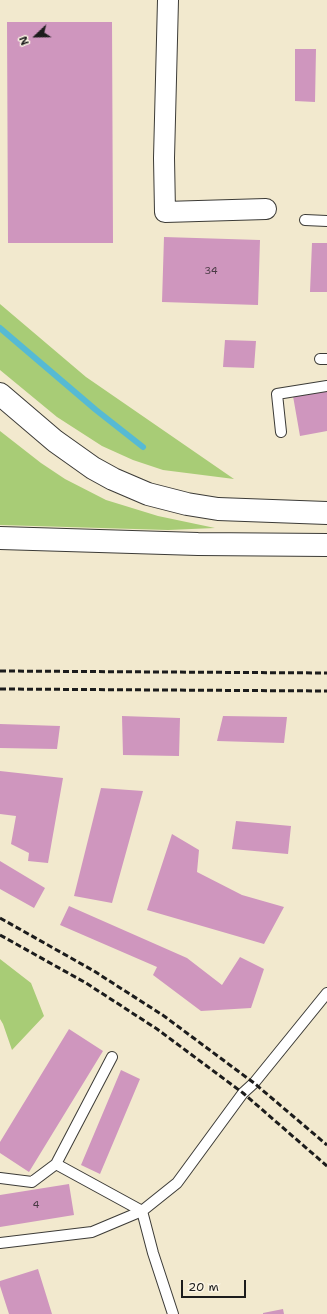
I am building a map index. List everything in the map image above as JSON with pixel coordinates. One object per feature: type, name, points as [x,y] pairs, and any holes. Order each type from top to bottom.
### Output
[{"type":"main road","points":[[0,394],[55,441],[88,465],[113,479],[148,494],[187,504],[218,509],[327,513]]},
{"type":"main road","points":[[0,538],[198,544],[327,545]]},
{"type":"street","points":[[168,0],[164,158],[165,212],[266,209]]},
{"type":"lane","points":[[305,220],[327,221]]},
{"type":"lane","points":[[281,432],[277,394],[327,386]]},
{"type":"lane","points":[[0,1243],[92,1232],[142,1211],[177,1183],[243,1093],[254,1083],[327,993]]},
{"type":"lane","points":[[0,1178],[32,1182],[56,1164],[112,1057]]},
{"type":"lane","points":[[56,1164],[142,1211],[153,1253],[173,1314]]},
{"type":"green space","points":[[0,304],[86,377],[234,479],[163,470],[133,460],[102,446],[57,417],[0,370]]},
{"type":"green space","points":[[0,431],[41,463],[65,479],[106,500],[158,516],[215,528],[168,530],[0,525]]},
{"type":"green space","points":[[0,959],[31,983],[44,1016],[12,1050],[0,1019]]},
{"type":"building","points":[[7,22],[112,22],[113,243],[8,243]]},
{"type":"building","points":[[295,49],[316,49],[315,102],[295,101]]},
{"type":"building","points":[[164,237],[260,240],[258,305],[162,302]]},
{"type":"building","points":[[312,243],[327,243],[327,292],[310,292]]},
{"type":"building","points":[[225,340],[256,341],[254,368],[223,367]]},
{"type":"building","points":[[327,390],[327,431],[300,436],[293,396]]},
{"type":"building","points":[[122,716],[180,718],[179,756],[123,755]]},
{"type":"building","points":[[223,716],[287,717],[284,743],[217,741]]},
{"type":"building","points":[[0,724],[60,726],[57,749],[0,748]]},
{"type":"building","points":[[0,771],[63,778],[48,863],[28,861],[29,853],[11,844],[16,816],[0,814]]},
{"type":"building","points":[[101,788],[143,791],[112,903],[74,896]]},
{"type":"building","points":[[236,821],[291,826],[288,854],[232,849]]},
{"type":"building","points":[[172,834],[199,850],[197,872],[242,895],[284,907],[264,944],[147,910]]},
{"type":"building","points":[[0,861],[45,888],[34,908],[0,889]]},
{"type":"building","points":[[69,906],[187,958],[222,985],[240,957],[264,969],[251,1008],[201,1011],[153,975],[157,967],[60,925]]},
{"type":"building","points":[[69,1029],[103,1051],[29,1172],[0,1153],[0,1142]]},
{"type":"building","points":[[121,1070],[140,1079],[100,1174],[81,1165]]},
{"type":"building","points":[[69,1184],[74,1215],[0,1227],[0,1195]]},
{"type":"building","points":[[38,1269],[52,1314],[9,1314],[0,1286],[0,1281]]},
{"type":"building","points":[[283,1309],[284,1314],[263,1314],[263,1313]]},
{"type":"waterway","points":[[0,328],[96,410],[143,447]]},
{"type":"railway","points":[[0,671],[327,673]]},
{"type":"railway","points":[[0,689],[327,691]]},
{"type":"railway","points":[[0,918],[94,971],[164,1016],[254,1083],[327,1145]]},
{"type":"railway","points":[[0,935],[86,983],[157,1029],[243,1093],[327,1166]]}]
